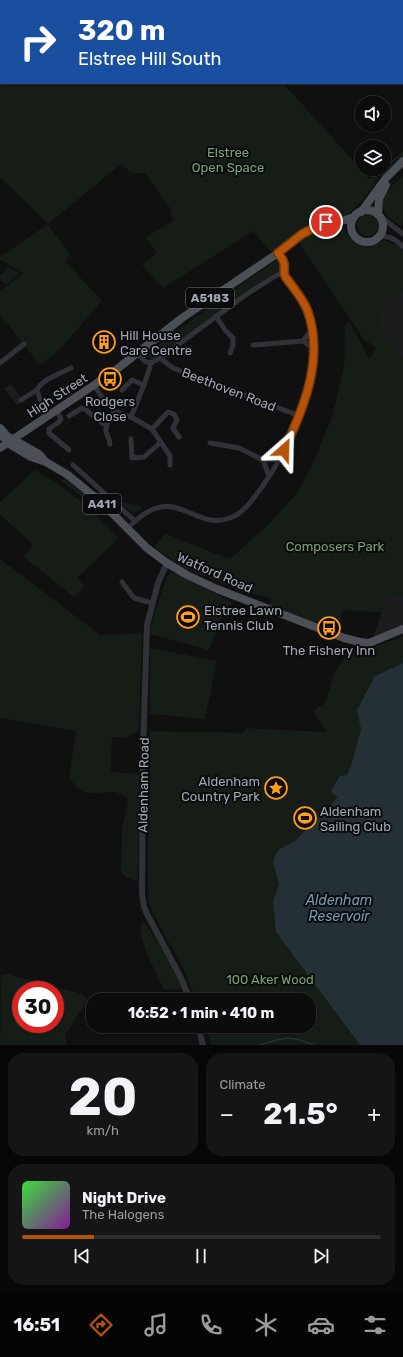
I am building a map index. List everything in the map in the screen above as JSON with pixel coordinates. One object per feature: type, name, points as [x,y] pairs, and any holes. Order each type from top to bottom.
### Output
[{"type":"main road","points":[[353,232],[352,223],[354,217],[361,212],[386,178],[403,161]]},
{"type":"main road","points":[[336,221],[353,232],[358,238],[365,241],[372,241],[378,237],[383,227],[379,216],[378,204],[383,189],[403,167]]},
{"type":"main road","points":[[361,212],[369,210],[379,216]]},
{"type":"main road","name":"A5183","points":[[137,353],[191,311],[278,253],[310,229],[326,222],[354,217]]},
{"type":"main road","name":"High Street","points":[[5,444],[57,411],[127,362],[137,353]]},
{"type":"main road","points":[[0,428],[7,436],[5,444]]},
{"type":"main road","points":[[27,430],[25,439],[28,447]]},
{"type":"main road","points":[[0,434],[5,444]]},
{"type":"main road","name":"Watford Road","points":[[5,444],[28,447],[39,454],[46,462]]},
{"type":"main road","name":"Watford Road","points":[[5,444],[31,457],[46,462],[68,475],[87,490],[146,548],[187,575],[217,589],[354,641],[363,643],[372,642],[403,629]]},
{"type":"street","points":[[379,216],[403,234]]},
{"type":"street","points":[[378,237],[391,237],[403,247]]},
{"type":"street","points":[[73,465],[133,523],[145,512],[154,508],[166,506],[179,508],[211,520],[234,517],[244,509],[269,476],[280,458],[300,416],[314,363],[312,329],[308,312],[301,297],[284,273],[284,263],[278,253]]},
{"type":"street","points":[[137,353],[143,360],[151,363],[247,294],[277,275],[284,273]]},
{"type":"street","points":[[216,316],[233,338],[230,352]]},
{"type":"street","points":[[302,341],[312,329]]},
{"type":"street","points":[[253,345],[302,341],[314,349]]},
{"type":"street","points":[[0,363],[24,344]]},
{"type":"street","name":"Beethoven Road","points":[[160,358],[173,368],[300,416]]},
{"type":"street","points":[[131,417],[150,367]]},
{"type":"street","points":[[21,400],[51,378],[71,368]]},
{"type":"street","points":[[122,390],[132,380],[144,385]]},
{"type":"street","points":[[94,385],[105,402],[114,411],[131,417],[152,429],[170,456],[170,465]]},
{"type":"street","points":[[37,388],[42,406],[49,416]]},
{"type":"street","points":[[69,416],[82,408],[86,409],[98,422],[106,425]]},
{"type":"street","points":[[57,411],[61,419],[60,422],[49,429],[49,433],[69,450]]},
{"type":"street","points":[[110,444],[110,440],[106,433],[106,425],[114,411]]},
{"type":"street","points":[[152,429],[168,412],[174,414],[177,420],[173,428],[179,437]]},
{"type":"street","points":[[131,439],[132,458],[144,457],[161,442]]},
{"type":"street","points":[[210,444],[239,448],[263,460],[280,458]]},
{"type":"street","points":[[263,460],[269,476]]},
{"type":"street","name":"Aldenham Road","points":[[167,563],[152,603],[147,625],[143,750],[142,893],[144,907],[147,914],[181,978],[187,993]]},
{"type":"street","points":[[122,582],[134,598],[152,603]]},
{"type":"street","points":[[200,1033],[203,1045]]},
{"type":"shaded area","points":[[403,291],[403,358],[382,330],[382,305]]},
{"type":"shaded area","points":[[11,384],[24,401],[17,405],[4,389]]},
{"type":"shaded area","points":[[386,597],[403,597],[403,627],[373,639]]},
{"type":"green space","name":"Elstree Open Space","points":[[0,84],[284,84],[355,162],[355,176],[367,176],[370,179],[374,176],[380,176],[373,182],[375,185],[372,189],[349,214],[345,216],[325,215],[293,237],[278,250],[271,252],[253,231],[163,288],[142,265],[157,253],[146,237],[173,221],[170,208],[145,173],[131,173],[121,164],[48,224],[0,177]]},
{"type":"green space","name":"Elstree Open Space","points":[[403,151],[403,155],[391,166],[391,161]]},
{"type":"green space","points":[[403,176],[403,220],[401,226],[387,216],[382,204],[386,193]]},
{"type":"green space","points":[[368,214],[376,217],[379,225],[376,233],[368,236],[360,233],[357,225],[360,217]]},
{"type":"green space","points":[[48,224],[70,255],[65,261],[102,301],[59,350],[40,365],[0,315],[0,291],[24,273],[0,260],[0,257]]},
{"type":"green space","name":"Composers Park","points":[[328,226],[336,226],[342,229],[355,243],[359,245],[367,247],[385,240],[397,245],[403,252],[403,291],[382,305],[382,329],[403,358],[403,597],[387,597],[381,612],[343,610],[337,630],[269,605],[271,598],[243,592],[180,566],[154,547],[165,534],[230,559],[270,523],[296,494],[311,468],[332,417],[344,368],[345,324],[350,322],[369,359],[376,348],[363,338],[299,243],[312,232]]},
{"type":"green space","points":[[276,260],[281,263],[279,270],[156,358],[151,360],[143,355]]},
{"type":"green space","points":[[9,267],[20,273],[6,285],[0,279],[0,275]]},
{"type":"green space","points":[[35,470],[61,486],[85,505],[119,538],[77,578],[85,586],[74,597],[24,557],[33,544],[0,515],[0,502]]},
{"type":"green space","points":[[67,477],[104,509],[112,519],[61,481]]},
{"type":"green space","points":[[122,502],[143,507],[134,514],[122,504]]},
{"type":"green space","points":[[0,559],[100,635],[142,633],[139,730],[126,738],[112,737],[111,772],[140,774],[138,881],[127,878],[121,872],[122,827],[128,800],[119,793],[91,793],[83,791],[69,778],[76,731],[0,718]]},
{"type":"green space","name":"Elstree Lawn Tennis Club","points":[[172,572],[233,603],[223,614],[209,650],[150,634],[152,621],[167,576]]},
{"type":"green space","name":"Aldenham Country Park","points":[[403,636],[403,1045],[211,1045],[208,1033],[316,1033],[316,993],[193,993],[180,961],[165,936],[149,904],[148,843],[150,731],[243,733],[246,728],[327,732],[313,711],[326,702],[334,673],[352,648],[372,648]]},
{"type":"green space","points":[[150,648],[217,661],[205,719],[150,714]]},
{"type":"green space","points":[[143,920],[164,953],[182,988],[164,990],[146,952],[140,931]]},
{"type":"green space","points":[[7,974],[33,981],[12,981],[12,1033],[64,1033],[64,989],[82,994],[86,998],[86,1003],[65,1035],[67,1045],[0,1045],[1,975]]},
{"type":"water","name":"Aldenham Reservoir","points":[[403,662],[403,1045],[360,1045],[276,932],[273,901],[279,885],[273,861],[278,850],[294,842],[338,797],[332,793],[331,790],[340,776],[347,775],[352,763],[361,729],[357,710],[375,676]]},
{"type":"waterway","points":[[259,1045],[286,1038],[299,1039],[313,1045]]},
{"type":"place","name":"Hill House Care Centre","points":[[104,342]]},
{"type":"place","name":"Rodgers Close","points":[[110,379]]},
{"type":"place","name":"Elstree Lawn Tennis Club","points":[[188,617]]},
{"type":"place","name":"The Fishery Inn","points":[[329,628]]},
{"type":"place","name":"Aldenham Country Park","points":[[276,788]]},
{"type":"place","name":"Aldenham Sailing Club","points":[[305,818]]},
{"type":"route","points":[[284,450],[300,416],[307,394],[314,363],[314,340],[308,312],[301,297],[284,273],[284,263],[278,253],[302,234],[326,222]]},
{"type":"park label","name":"100 Aker Wood","points":[[270,979]]}]
